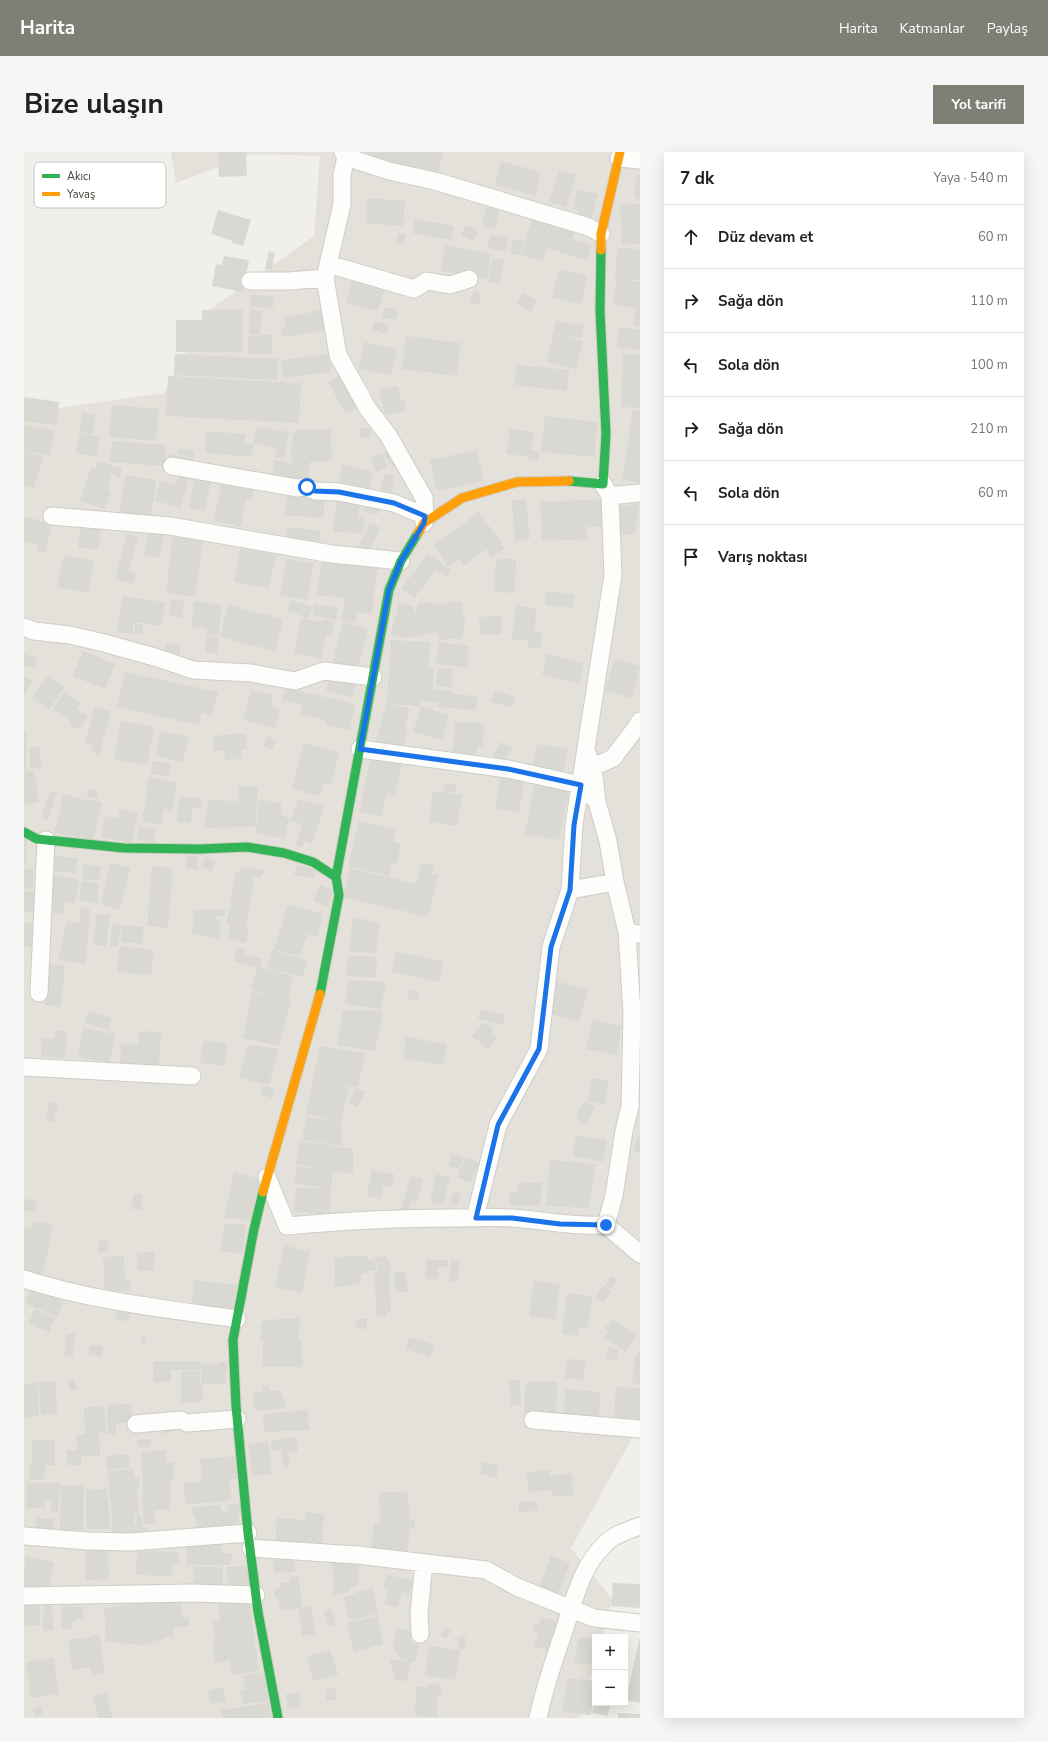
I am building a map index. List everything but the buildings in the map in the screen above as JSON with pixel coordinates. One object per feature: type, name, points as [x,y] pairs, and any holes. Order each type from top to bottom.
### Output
[{"type":"street","points":[[425,519],[424,498],[388,435],[368,409],[338,355],[331,323],[326,271],[342,204],[342,175],[345,154],[389,171],[435,181],[589,227],[601,234]]},
{"type":"street","points":[[476,1218],[498,1125],[539,1049],[551,947],[570,890],[574,825],[613,575],[606,490],[606,434],[600,311],[601,234],[619,155],[640,160]]},
{"type":"street","points":[[250,281],[288,281],[326,271],[414,290],[427,281],[450,285],[469,279]]},
{"type":"street","points":[[172,466],[297,488],[307,487],[315,491],[339,492],[394,503],[425,519]]},
{"type":"street","points":[[278,1718],[266,1663],[256,1595],[237,1419],[233,1340],[267,1176],[322,985],[339,895],[336,877],[389,590],[401,561],[425,519],[462,498],[517,482],[566,481],[606,490],[640,493]]},
{"type":"street","points":[[52,516],[170,526],[324,553],[401,561]]},
{"type":"street","points":[[24,627],[34,631],[70,635],[158,658],[193,670],[251,673],[295,681],[324,671],[373,677]]},
{"type":"street","points":[[594,767],[613,758],[640,721]]},
{"type":"street","points":[[360,749],[508,769],[581,785],[597,802]]},
{"type":"street","points":[[586,751],[594,767],[597,802],[608,841],[616,882],[634,933],[630,1107],[624,1131],[614,1196],[606,1225]]},
{"type":"street","points":[[24,832],[37,839],[124,848],[200,849],[247,847],[284,853],[313,862],[336,877]]},
{"type":"street","points":[[39,993],[46,840]]},
{"type":"street","points":[[570,890],[616,882]]},
{"type":"street","points":[[24,1067],[192,1076]]},
{"type":"street","points":[[267,1176],[287,1226],[392,1218],[512,1218],[560,1224],[606,1225],[640,1255]]},
{"type":"street","points":[[24,1279],[55,1289],[135,1304],[237,1319]]},
{"type":"street","points":[[136,1424],[181,1420],[187,1423],[237,1419]]},
{"type":"street","points":[[533,1420],[640,1429]]},
{"type":"street","points":[[538,1718],[553,1663],[578,1585],[591,1560],[606,1542],[640,1526]]},
{"type":"street","points":[[24,1536],[88,1542],[250,1540],[357,1555],[486,1570],[516,1587],[594,1618],[640,1623]]},
{"type":"street","points":[[420,1634],[419,1613],[424,1563]]},
{"type":"street","points":[[24,1596],[192,1593],[256,1595]]},
{"type":"shaded area","points":[[171,152],[640,152],[640,1424],[571,1548],[612,1599],[603,1634],[592,1634],[592,1673],[580,1718],[24,1718],[24,413],[164,393],[208,311],[314,236],[320,156],[252,154],[176,183]]},
{"type":"traffic: fast","points":[[569,481],[603,484],[606,434],[600,311],[601,250]]},
{"type":"traffic: fast","points":[[320,994],[339,895],[336,877],[389,590],[401,561],[418,533]]},
{"type":"traffic: fast","points":[[24,832],[37,839],[124,848],[200,849],[247,847],[284,853],[313,862],[336,877]]},
{"type":"traffic: fast","points":[[263,1192],[254,1229],[233,1340],[236,1406],[248,1533],[258,1612],[278,1718]]},
{"type":"traffic: slow","points":[[601,250],[601,234],[620,152]]},
{"type":"traffic: slow","points":[[418,533],[424,523],[462,498],[517,482],[569,481]]},
{"type":"traffic: slow","points":[[263,1192],[320,994]]},
{"type":"route","points":[[307,487],[315,491],[339,492],[394,503],[425,516],[424,523],[401,561],[389,590],[360,749],[508,769],[581,785],[574,825],[570,890],[551,947],[539,1049],[498,1125],[476,1218],[512,1218],[560,1224],[606,1225]]}]
